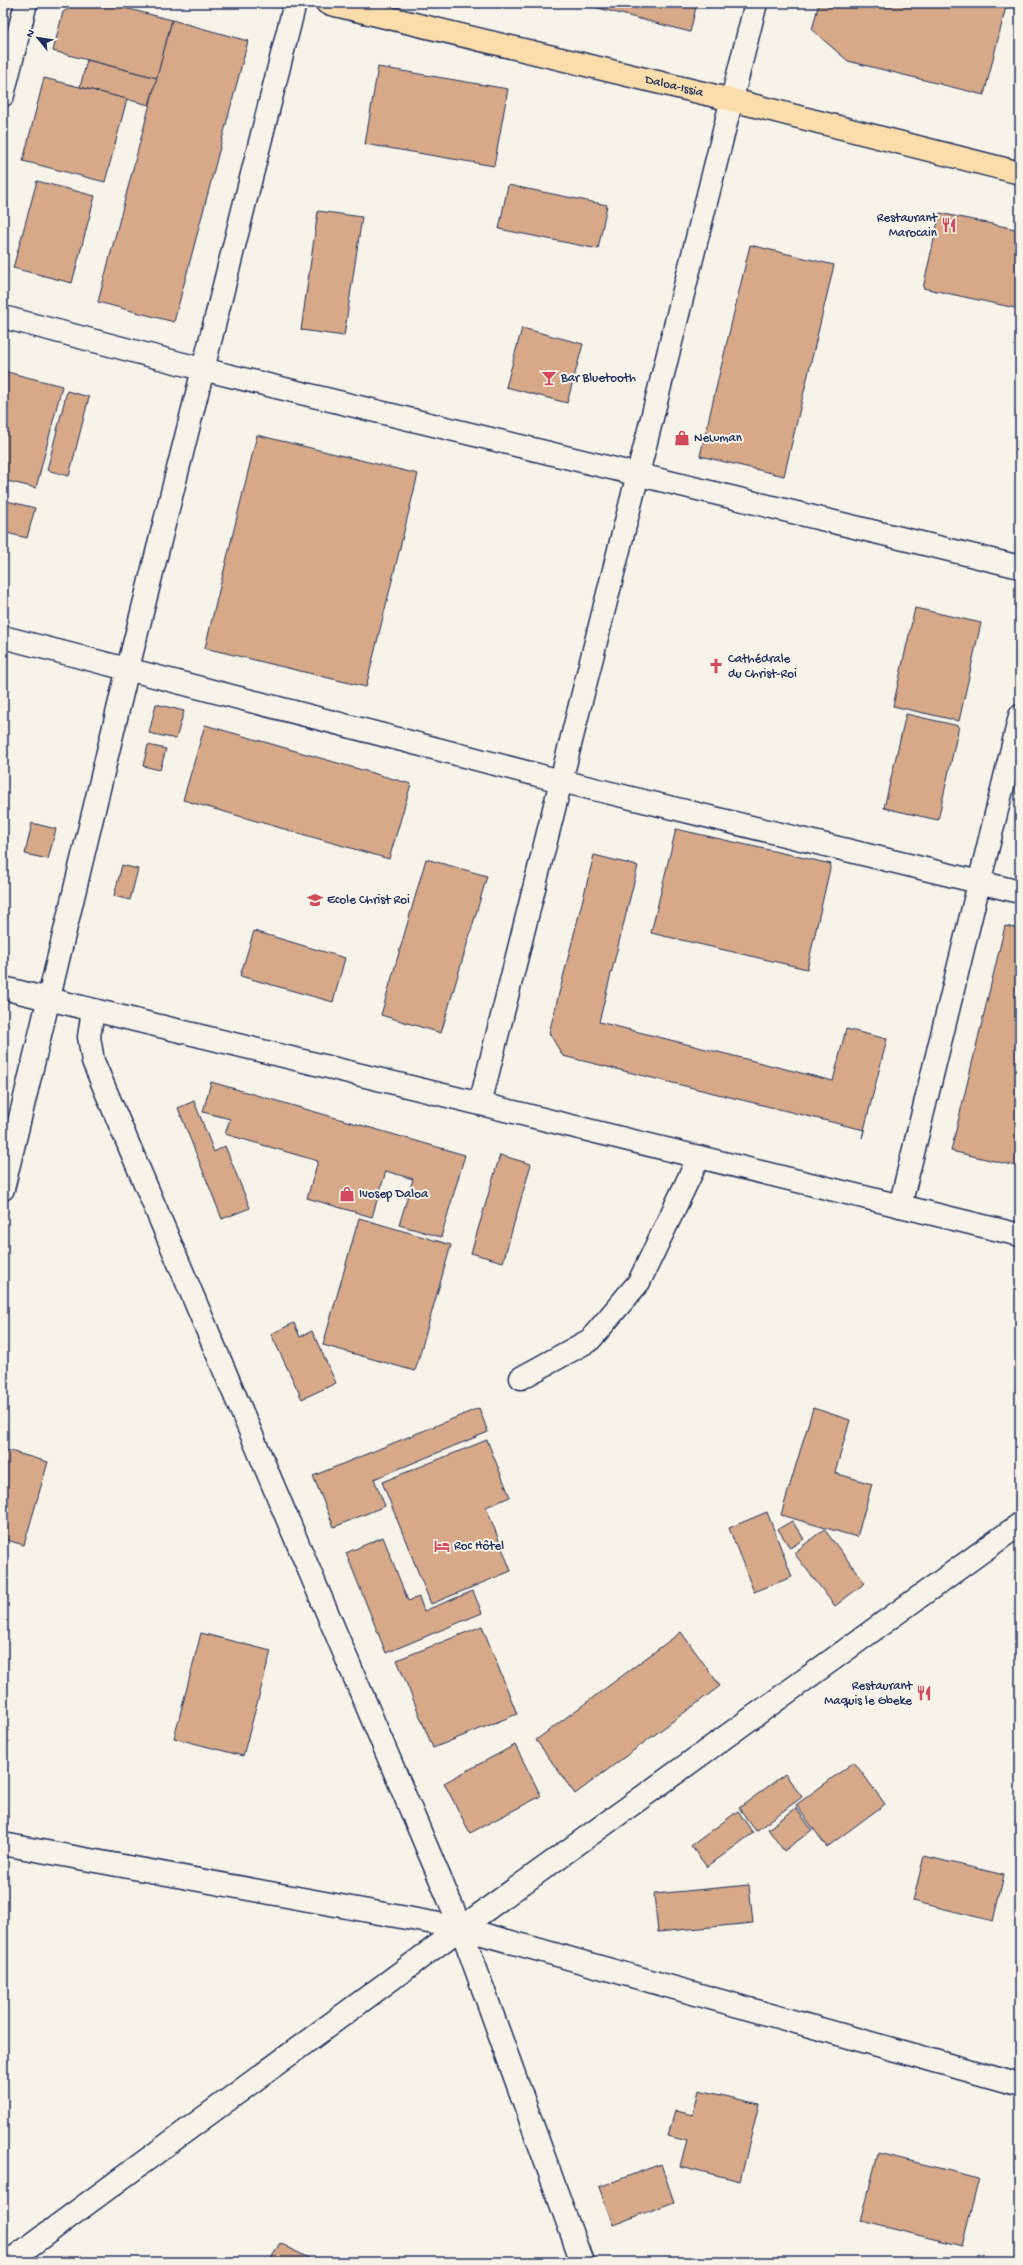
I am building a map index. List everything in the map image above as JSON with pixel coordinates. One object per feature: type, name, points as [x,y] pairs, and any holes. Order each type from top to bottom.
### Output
[{"type":"main road","name":"Daloa-Issia","points":[[327,3],[732,100],[1020,173]]},
{"type":"street","points":[[3,95],[26,3]]},
{"type":"street","points":[[3,1189],[128,668],[295,3]]},
{"type":"street","points":[[480,1104],[639,475],[756,3]]},
{"type":"street","points":[[3,317],[202,369],[1020,567]]},
{"type":"street","points":[[3,637],[128,668],[561,781],[1020,892]]},
{"type":"street","points":[[900,1206],[1020,716]]},
{"type":"street","points":[[3,988],[1020,1235]]},
{"type":"street","points":[[93,1010],[89,1037],[93,1061],[462,1928],[582,2262]]},
{"type":"street","points":[[521,1378],[590,1340],[638,1282],[700,1157]]},
{"type":"street","points":[[8,2262],[462,1928],[1020,1524]]},
{"type":"street","points":[[3,1844],[462,1928],[1020,2085]]},
{"type":"building","points":[[80,3],[105,3],[172,20],[157,78],[53,51],[63,12]]},
{"type":"building","points":[[579,3],[697,3],[690,32]]},
{"type":"building","points":[[819,3],[1007,3],[984,95],[848,61],[812,30]]},
{"type":"building","points":[[172,20],[248,41],[174,322],[98,302]]},
{"type":"building","points":[[87,60],[157,78],[149,105],[80,87]]},
{"type":"building","points":[[378,67],[508,89],[494,166],[365,144]]},
{"type":"building","points":[[44,78],[127,99],[105,182],[23,161]]},
{"type":"building","points":[[37,181],[95,196],[72,283],[13,268]]},
{"type":"building","points":[[508,185],[607,205],[598,249],[499,229]]},
{"type":"building","points":[[318,211],[362,217],[344,336],[301,330]]},
{"type":"building","points":[[940,213],[1020,230],[1020,309],[923,288]]},
{"type":"building","points":[[750,245],[834,265],[784,476],[700,456]]},
{"type":"building","points":[[522,328],[583,344],[567,403],[506,387]]},
{"type":"building","points":[[3,371],[62,386],[36,488],[3,480]]},
{"type":"building","points":[[67,391],[89,397],[69,476],[47,470]]},
{"type":"building","points":[[257,435],[418,474],[366,687],[205,648]]},
{"type":"building","points":[[3,500],[35,508],[27,538],[3,532]]},
{"type":"building","points":[[915,608],[981,623],[959,721],[893,706]]},
{"type":"building","points":[[156,704],[184,711],[176,739],[149,733]]},
{"type":"building","points":[[906,714],[959,726],[938,820],[884,808]]},
{"type":"building","points":[[205,725],[411,784],[389,859],[183,800]]},
{"type":"building","points":[[148,745],[166,749],[160,770],[143,766]]},
{"type":"building","points":[[32,823],[56,829],[48,859],[25,854]]},
{"type":"building","points":[[676,829],[831,864],[807,969],[651,933]]},
{"type":"building","points":[[594,855],[638,866],[599,1022],[833,1081],[846,1029],[887,1039],[862,1138],[864,1130],[563,1056],[549,1033]]},
{"type":"building","points":[[426,859],[487,876],[441,1033],[381,1015]]},
{"type":"building","points":[[122,865],[138,869],[130,900],[114,896]]},
{"type":"building","points":[[1005,926],[1020,929],[1020,1167],[951,1151]]},
{"type":"building","points":[[254,931],[345,958],[333,1002],[240,976]]},
{"type":"building","points":[[211,1082],[465,1155],[441,1237],[399,1225],[413,1179],[386,1171],[372,1217],[307,1198],[318,1161],[225,1134],[230,1119],[203,1112]]},
{"type":"building","points":[[194,1101],[214,1152],[225,1146],[250,1208],[222,1219],[178,1108]]},
{"type":"building","points":[[500,1155],[531,1164],[503,1262],[471,1253]]},
{"type":"building","points":[[359,1218],[451,1245],[415,1371],[323,1345]]},
{"type":"building","points":[[294,1323],[300,1337],[312,1331],[336,1383],[302,1399],[271,1334]]},
{"type":"building","points":[[479,1408],[488,1432],[374,1479],[385,1506],[334,1527],[313,1476]]},
{"type":"building","points":[[813,1408],[850,1420],[835,1473],[872,1484],[857,1537],[781,1515]]},
{"type":"building","points":[[487,1440],[510,1497],[486,1507],[511,1571],[431,1604],[382,1482]]},
{"type":"building","points":[[3,1449],[48,1462],[24,1545],[3,1539]]},
{"type":"building","points":[[767,1512],[792,1577],[754,1592],[729,1528]]},
{"type":"building","points":[[792,1521],[804,1539],[790,1548],[778,1529]]},
{"type":"building","points":[[824,1529],[865,1583],[835,1606],[794,1553]]},
{"type":"building","points":[[383,1537],[408,1601],[419,1597],[424,1611],[473,1591],[482,1613],[386,1653],[346,1553]]},
{"type":"building","points":[[482,1626],[517,1714],[433,1748],[397,1660]]},
{"type":"building","points":[[681,1632],[720,1686],[575,1794],[536,1740]]},
{"type":"building","points":[[201,1633],[271,1651],[243,1756],[174,1738]]},
{"type":"building","points":[[515,1745],[541,1796],[470,1833],[444,1783]]},
{"type":"building","points":[[854,1762],[885,1804],[827,1847],[796,1805]]},
{"type":"building","points":[[785,1774],[802,1797],[756,1831],[739,1808]]},
{"type":"building","points":[[796,1808],[812,1830],[784,1851],[768,1829]]},
{"type":"building","points":[[738,1811],[753,1833],[707,1867],[691,1846]]},
{"type":"building","points":[[924,1856],[1004,1875],[993,1921],[913,1901]]},
{"type":"building","points":[[749,1885],[753,1923],[658,1932],[654,1894]]},
{"type":"building","points":[[699,2090],[759,2104],[740,2181],[680,2166],[687,2141],[668,2136],[675,2111],[693,2115]]},
{"type":"building","points":[[878,2153],[979,2178],[962,2246],[861,2221]]},
{"type":"building","points":[[661,2164],[674,2202],[613,2225],[599,2187]]},
{"type":"building","points":[[280,2243],[316,2262],[269,2262]]},
{"type":"place","name":"Restaurant Marocain","points":[[949,225]]},
{"type":"place","name":"Bar Bluetooth","points":[[549,378]]},
{"type":"place","name":"Newman","points":[[682,438]]},
{"type":"place","name":"Cathédrale du Christ-Roi","points":[[716,666]]},
{"type":"place","name":"Ecole Christ Roi","points":[[315,900]]},
{"type":"place","name":"Ivosep Daloa","points":[[347,1194]]},
{"type":"place","name":"Roc Hôtel","points":[[442,1546]]},
{"type":"place","name":"Restaurant Maquis le Gbeke","points":[[924,1693]]}]
